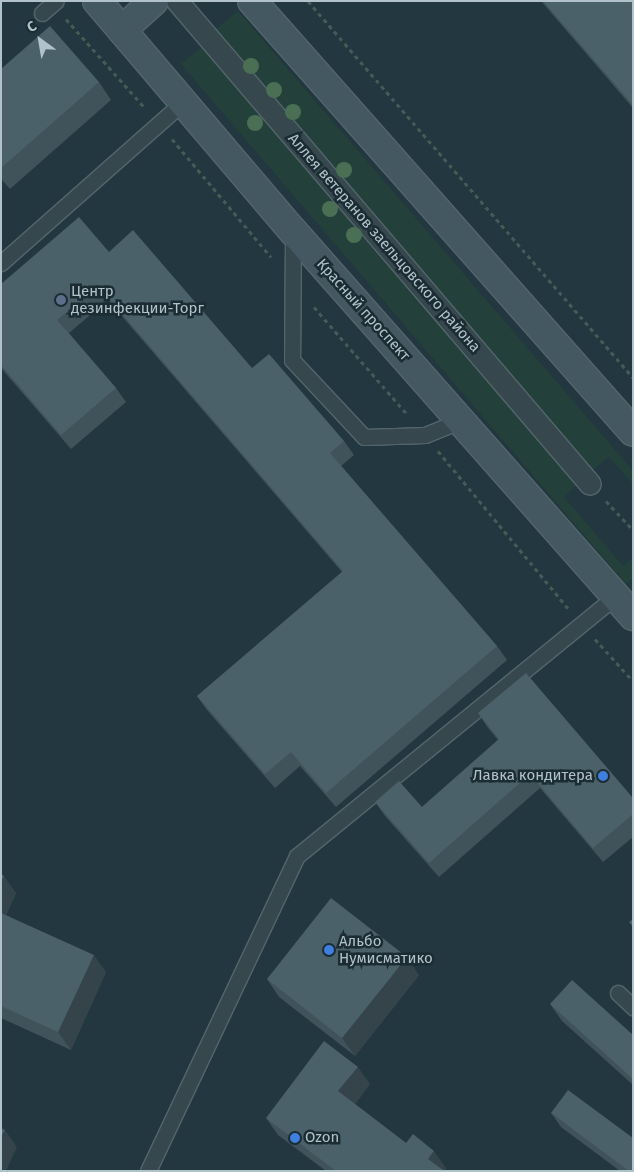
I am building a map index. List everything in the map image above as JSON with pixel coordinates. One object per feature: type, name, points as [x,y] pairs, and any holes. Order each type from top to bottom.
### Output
[{"type":"main road","name":"Красный проспект","points":[[97,1],[293,231],[627,605]]},
{"type":"main road","points":[[122,30],[154,1]]},
{"type":"main road","points":[[252,1],[633,432]]},
{"type":"street","name":"Аллея ветеранов заельцовского района","points":[[177,1],[590,484]]},
{"type":"lane","points":[[1,263],[158,122],[183,102]]},
{"type":"lane","points":[[293,231],[292,360],[364,437],[425,435],[462,420]]},
{"type":"lane","points":[[148,1171],[296,856],[582,624],[627,605]]},
{"type":"lane","points":[[618,993],[633,1007]]},
{"type":"path","points":[[308,1],[633,377]]},
{"type":"path","points":[[50,6],[158,122],[294,284],[425,435],[582,624],[633,681]]},
{"type":"path","points":[[590,484],[633,530]]},
{"type":"green space","points":[[238,11],[633,471],[633,484],[609,457],[593,470],[215,30]]},
{"type":"green space","points":[[204,45],[579,483],[564,497],[623,566],[633,558],[633,578],[626,584],[181,64]]},
{"type":"building","points":[[543,1],[633,1],[633,105]]},
{"type":"building","points":[[50,26],[99,82],[1,168],[1,69]]},
{"type":"building","points":[[79,217],[109,252],[133,230],[252,368],[269,354],[344,441],[330,453],[497,646],[326,793],[291,752],[265,774],[197,696],[343,571],[98,286],[57,320],[116,388],[61,435],[1,365],[1,284]]},
{"type":"building","points":[[526,673],[633,798],[633,814],[593,848],[530,774],[429,863],[375,802],[399,781],[422,807],[499,739],[478,713]]},
{"type":"building","points":[[331,898],[407,957],[342,1038],[267,979]]},
{"type":"building","points":[[1,913],[94,955],[58,1032],[1,1006]]},
{"type":"building","points":[[633,919],[633,927],[629,922]]},
{"type":"building","points":[[572,980],[633,1035],[633,1079],[550,1004]]},
{"type":"building","points":[[324,1041],[358,1067],[338,1091],[406,1143],[413,1134],[434,1151],[428,1159],[444,1171],[336,1171],[266,1118]]},
{"type":"building","points":[[568,1090],[633,1138],[633,1171],[629,1171],[551,1113]]},
{"type":"building","points":[[1,1128],[5,1130],[1,1137]]},
{"type":"place","name":"Центр дезинфекции-Торг","points":[[61,300]]},
{"type":"place","name":"Лавка кондитера","points":[[603,776]]},
{"type":"place","name":"Альбо Нумисматико","points":[[329,950]]},
{"type":"place","name":"Ozon","points":[[295,1138]]}]
